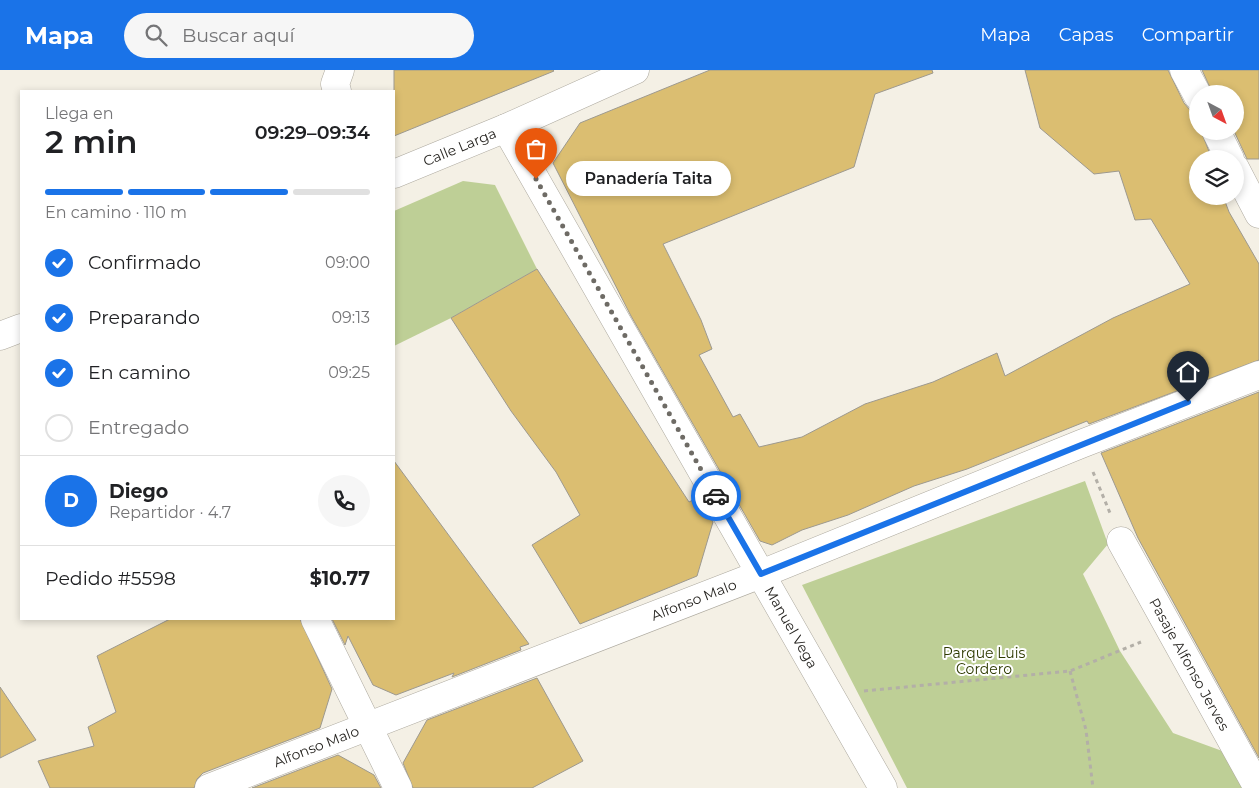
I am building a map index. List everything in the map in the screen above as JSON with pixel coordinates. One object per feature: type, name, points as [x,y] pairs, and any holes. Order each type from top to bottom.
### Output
[{"type":"street","points":[[337,90],[335,84],[340,70]]},
{"type":"street","name":"Calle Larga","points":[[395,174],[506,128],[635,70]]},
{"type":"street","points":[[1184,70],[1192,85]]},
{"type":"street","name":"Manuel Vega","points":[[506,128],[883,788]]},
{"type":"street","points":[[1244,185],[1259,214]]},
{"type":"street","points":[[0,336],[20,328]]},
{"type":"street","name":"Alfonso Malo","points":[[209,788],[761,574],[1081,444],[1259,375]]},
{"type":"street","name":"Pasaje Alfonso Jerves","points":[[1121,541],[1258,788]]},
{"type":"street","points":[[315,620],[398,788]]},
{"type":"path","points":[[1081,444],[1121,541]]},
{"type":"path","points":[[858,692],[1070,671],[1171,630]]},
{"type":"path","points":[[1070,671],[1086,730],[1092,788]]},
{"type":"green space","points":[[463,181],[495,185],[537,269],[451,318],[395,346],[395,211]]},
{"type":"green space","name":"Parque Luis Cordero","points":[[1085,481],[1108,544],[1083,574],[1120,651],[1173,733],[1225,752],[1247,788],[907,788],[802,585]]},
{"type":"building","points":[[394,70],[554,71],[395,136]]},
{"type":"building","points":[[710,70],[932,70],[933,73],[875,94],[854,167],[663,244],[701,320],[712,349],[699,355],[733,417],[740,414],[759,447],[802,437],[865,404],[933,382],[997,353],[1005,376],[1113,318],[1190,284],[1151,219],[1135,220],[1119,171],[1094,174],[1040,128],[1025,70],[1168,70],[1184,103],[1189,109],[1189,140],[1205,140],[1208,150],[1189,150],[1189,205],[1226,205],[1259,264],[1259,360],[1089,424],[1087,421],[967,469],[914,486],[848,515],[802,530],[772,545],[760,541],[631,316],[553,163],[580,123]]},
{"type":"building","points":[[1202,70],[1259,70],[1259,159],[1247,159],[1238,140],[1244,140],[1244,85],[1209,85]]},
{"type":"building","points":[[537,269],[689,502],[699,497],[713,522],[697,576],[580,624],[532,545],[580,515],[556,472],[511,411],[451,318]]},
{"type":"building","points":[[1259,392],[1259,758],[1138,538],[1101,453]]},
{"type":"building","points":[[395,462],[529,644],[520,647],[521,650],[452,677],[454,673],[396,695],[373,685],[348,636],[345,645],[332,620],[395,620]]},
{"type":"building","points":[[168,620],[300,620],[332,689],[320,728],[203,773],[197,779],[194,788],[50,788],[38,761],[94,746],[88,727],[116,712],[97,656]]},
{"type":"building","points":[[537,678],[583,761],[532,788],[413,788],[403,763],[427,720]]},
{"type":"building","points":[[0,687],[36,740],[0,758]]},
{"type":"building","points":[[338,755],[374,775],[381,788],[252,788]]},
{"type":"way so far","points":[[536,179],[716,496]]},
{"type":"place","name":"Panadería Taita","points":[[536,179]]},
{"type":"route","points":[[716,496],[761,574],[1188,402]]}]
